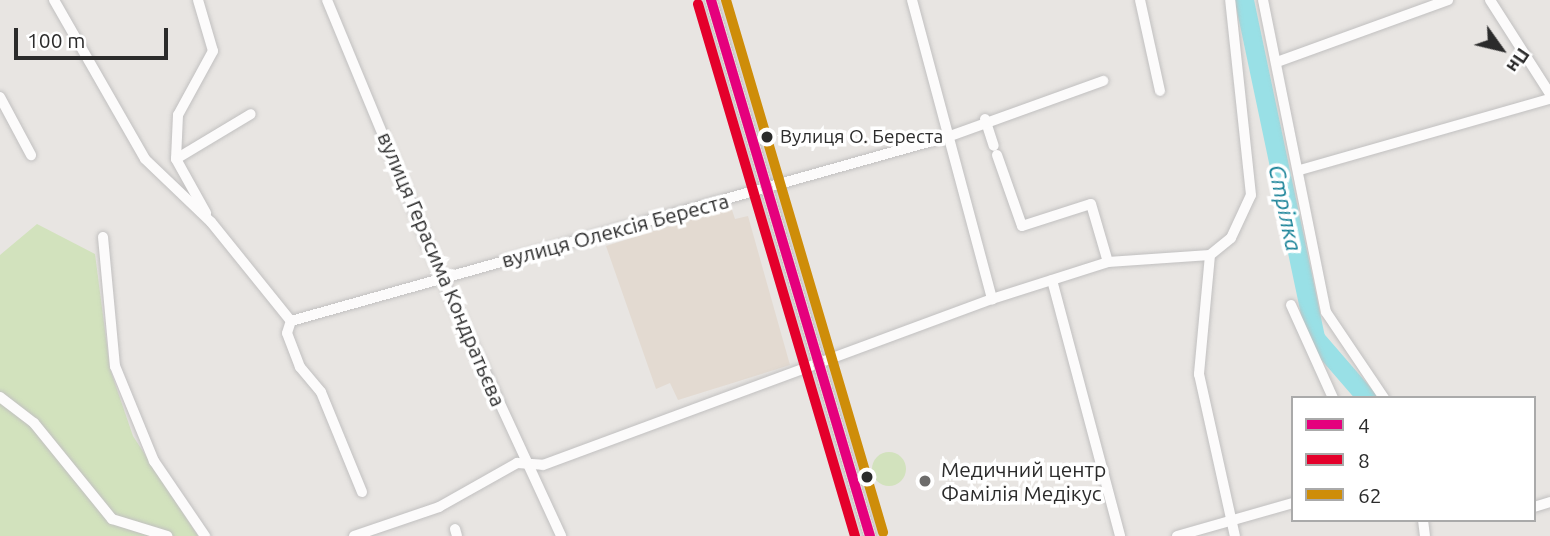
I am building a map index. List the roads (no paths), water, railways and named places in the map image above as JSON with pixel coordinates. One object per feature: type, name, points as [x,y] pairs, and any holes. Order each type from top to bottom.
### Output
[{"type":"main road","points":[[711,0],[769,188],[870,536]]},
{"type":"street","points":[[54,0],[145,159],[211,222],[291,321],[288,333],[300,367],[321,392],[362,492]]},
{"type":"street","points":[[198,0],[213,51],[178,115],[176,159],[211,222]]},
{"type":"street","name":"вулиця Герасима Кондратьєва","points":[[327,0],[442,278],[561,536]]},
{"type":"street","points":[[912,0],[992,299]]},
{"type":"street","points":[[1140,0],[1160,91]]},
{"type":"street","points":[[354,536],[439,507],[528,462],[542,465],[992,299],[1108,262],[1210,255],[1231,238],[1251,195],[1230,0]]},
{"type":"street","points":[[1262,0],[1300,170],[1310,253],[1326,312],[1383,396]]},
{"type":"street","points":[[1277,62],[1448,0]]},
{"type":"street","points":[[1300,170],[1550,97],[1490,0]]},
{"type":"street","name":"вулиця Олексія Береста","points":[[291,321],[950,136],[985,119],[1103,80]]},
{"type":"street","points":[[0,97],[31,155]]},
{"type":"street","points":[[176,159],[251,114]]},
{"type":"street","points":[[985,119],[1022,226],[1091,204],[1108,262]]},
{"type":"street","points":[[103,237],[115,366],[153,461],[205,536]]},
{"type":"street","points":[[1210,255],[1199,374],[1235,536]]},
{"type":"street","points":[[1052,280],[1120,536]]},
{"type":"street","points":[[1291,306],[1332,396]]},
{"type":"street","points":[[0,397],[34,423],[113,519],[167,536]]},
{"type":"street","points":[[1177,536],[1229,517],[1291,503]]},
{"type":"waterway","name":"Стрілка","points":[[1244,0],[1315,338],[1365,396]]},
{"type":"place","name":"Вулиця О. Береста","points":[[767,137]]},
{"type":"place","name":"Медичний центр Фамілія Медікус","points":[[925,481]]}]
